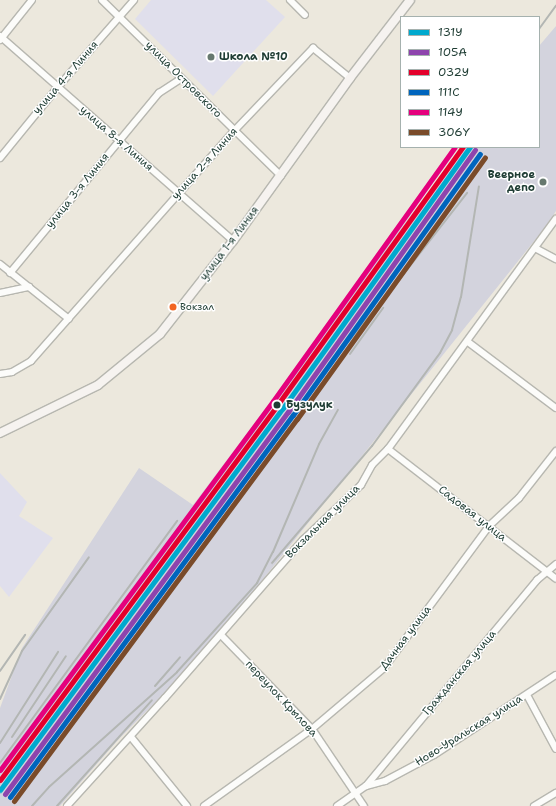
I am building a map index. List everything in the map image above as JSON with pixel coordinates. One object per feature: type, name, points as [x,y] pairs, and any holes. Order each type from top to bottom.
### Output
[{"type":"main road","name":"улица 1-я Линия","points":[[0,432],[98,385],[142,351],[176,315],[233,241],[350,78],[410,0]]},
{"type":"street","points":[[1,38],[32,0]]},
{"type":"street","name":"улица Островского","points":[[102,0],[281,176]]},
{"type":"street","name":"улица 4-я Линия","points":[[0,158],[57,88],[134,0]]},
{"type":"street","points":[[290,0],[305,15]]},
{"type":"street","name":"улица 8-я Линия","points":[[1,38],[233,241]]},
{"type":"street","name":"улица 2-я Линия","points":[[0,374],[12,372],[31,361],[234,131],[313,48],[350,78]]},
{"type":"street","name":"улица 3-я Линия","points":[[10,273],[159,93],[182,78]]},
{"type":"street","name":"Вокзальная улица","points":[[67,806],[131,737],[303,540],[361,485],[372,465],[388,449],[468,342],[556,219]]},
{"type":"street","points":[[535,248],[556,259]]},
{"type":"street","points":[[0,264],[69,319]]},
{"type":"street","points":[[0,293],[29,288]]},
{"type":"street","points":[[468,342],[556,408]]},
{"type":"street","name":"Садовая улица","points":[[388,449],[556,579]]},
{"type":"street","name":"Дачная улица","points":[[204,806],[312,729],[384,668],[489,526],[519,498],[556,451]]},
{"type":"street","name":"Гражданская улица","points":[[366,786],[537,580],[549,573],[556,564]]},
{"type":"street","name":"переулок Крылова","points":[[220,635],[312,729],[356,792],[364,806]]},
{"type":"street","name":"Ново-Уральская улица","points":[[337,806],[366,786],[385,781],[434,755],[556,675]]},
{"type":"street","points":[[527,695],[556,748]]},
{"type":"street","points":[[131,737],[187,806]]},
{"type":"street","points":[[534,806],[556,793]]},
{"type":"shaded area","name":"Школа №10","points":[[151,0],[266,0],[285,17],[213,96],[135,19]]},
{"type":"shaded area","points":[[556,26],[556,211],[543,230],[204,653],[118,740],[60,806],[0,806],[0,708],[22,648],[139,468],[193,505],[461,148],[540,148],[540,45]]},
{"type":"shaded area","points":[[0,473],[27,502],[19,516],[53,538],[9,597],[0,586]]},
{"type":"railway","points":[[540,28],[556,6]]},
{"type":"railway","points":[[272,563],[372,446],[440,353],[452,330],[461,297],[479,186]]},
{"type":"railway","points":[[341,350],[392,289],[467,193]]},
{"type":"railway","points":[[350,354],[383,308]]},
{"type":"railway","points":[[32,806],[49,787],[177,672],[257,583],[273,552],[319,444],[338,410]]},
{"type":"railway","points":[[0,763],[177,521]]},
{"type":"railway","points":[[0,699],[22,651],[89,557]]},
{"type":"railway","points":[[0,671],[25,635]]},
{"type":"railway","points":[[0,743],[58,652]]},
{"type":"railway","points":[[12,737],[66,656]]},
{"type":"railway","points":[[155,686],[180,657]]},
{"type":"railway","points":[[57,806],[152,700]]},
{"type":"transit line","name":"114У","points":[[0,770],[273,401],[454,148]]},
{"type":"transit line","name":"032У","points":[[0,780],[278,404],[462,148]]},
{"type":"transit line","name":"131У","points":[[0,790],[283,408],[469,148]]},
{"type":"transit line","name":"105А","points":[[5,794],[288,412],[475,150]]},
{"type":"transit line","name":"111С","points":[[10,797],[293,415],[480,154]]},
{"type":"transit line","name":"306Y","points":[[14,801],[297,419],[485,157]]},
{"type":"place","name":"Школа №10","points":[[211,57]]},
{"type":"place","name":"Веерное депо","points":[[543,182]]},
{"type":"place","name":"Вокзал","points":[[173,307]]},
{"type":"place","name":"Бузулук","points":[[277,405]]}]
